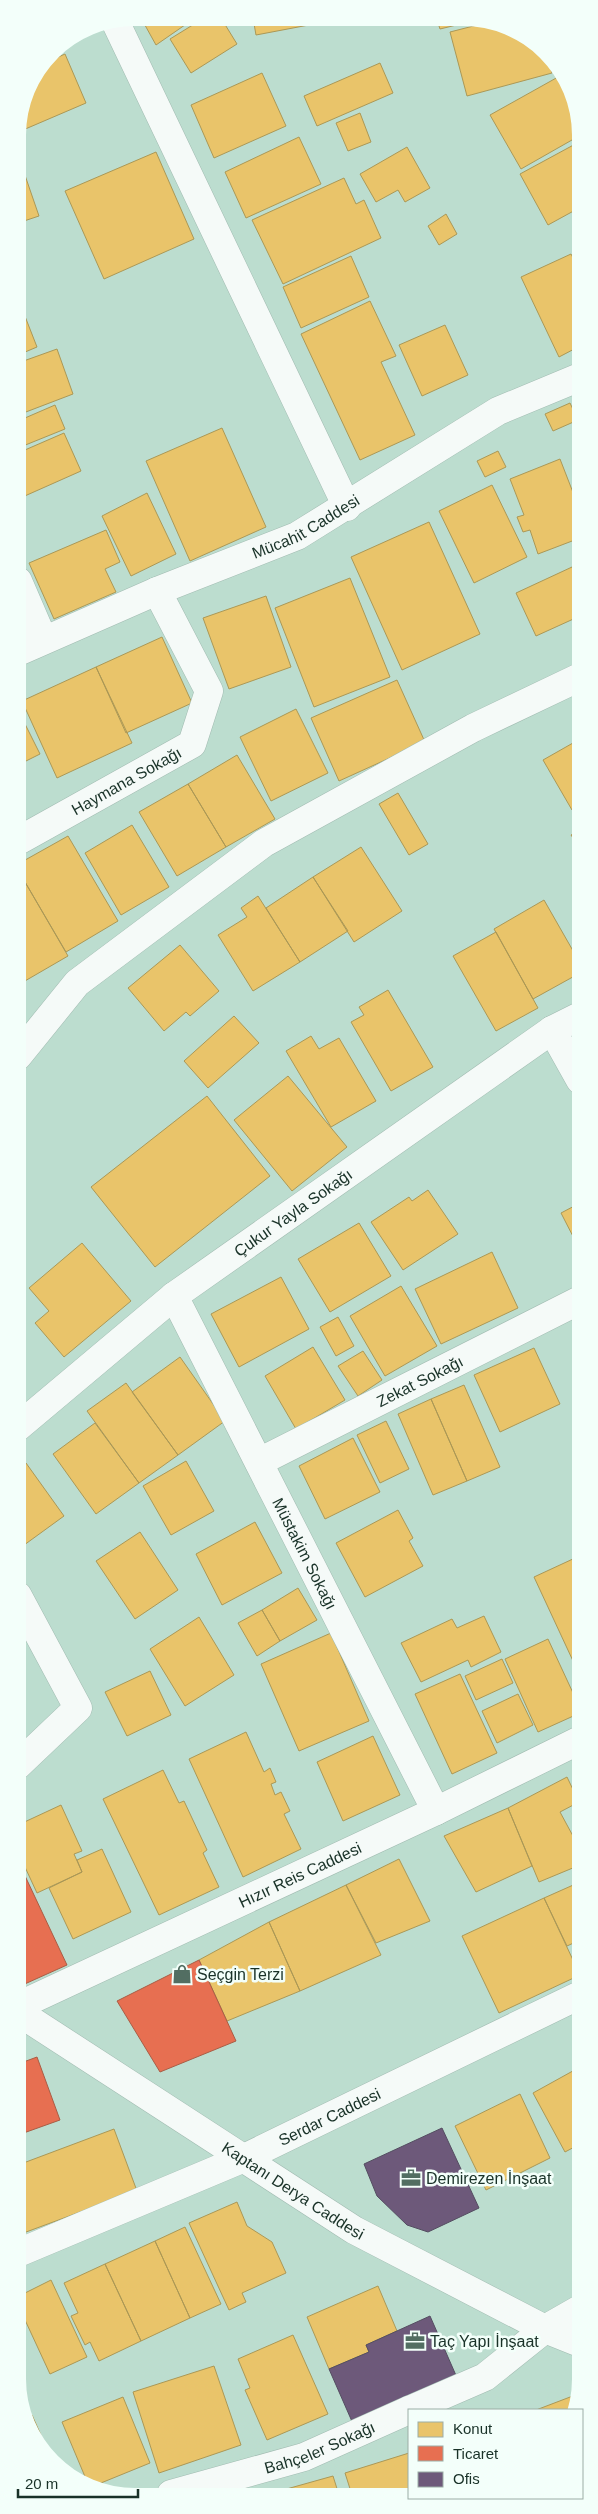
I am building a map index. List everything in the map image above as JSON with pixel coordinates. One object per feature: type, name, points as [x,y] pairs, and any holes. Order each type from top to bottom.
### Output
[{"type":"street","points":[[119,27],[347,507]]},
{"type":"street","name":"Mücahit Caddesi","points":[[26,648],[157,591],[297,536],[347,507],[498,412],[572,380]]},
{"type":"street","name":"Haymana Sokağı","points":[[26,837],[192,744],[209,691],[157,591]]},
{"type":"street","points":[[26,600],[43,639]]},
{"type":"street","points":[[26,1046],[77,983],[264,843],[473,728],[572,681]]},
{"type":"street","name":"Çukur Yayla Sokağı","points":[[26,1420],[174,1296],[552,1030],[572,1020]]},
{"type":"street","points":[[552,1030],[572,1066]]},
{"type":"street","name":"Müstakim Sokağı","points":[[174,1296],[436,1811]]},
{"type":"street","name":"Zekat Sokağı","points":[[259,1462],[572,1304]]},
{"type":"street","points":[[26,1611],[78,1708],[26,1757]]},
{"type":"street","name":"Hızır Reis Caddesi","points":[[26,2002],[436,1811],[572,1744]]},
{"type":"street","name":"Serdar Caddesi","points":[[26,2250],[242,2159],[572,1999]]},
{"type":"street","name":"Kaptanı Derya Caddesi","points":[[26,2017],[354,2230],[545,2329],[572,2341]]},
{"type":"street","name":"Bahçeler Sokağı","points":[[411,2409],[485,2377],[545,2329],[572,2314]]},
{"type":"street","name":"Bahçeler Sokağı","points":[[193,2488],[304,2457],[408,2410]]},
{"type":"building: Konut","points":[[145,26],[183,26],[156,45]]},
{"type":"building: Konut","points":[[191,26],[226,26],[237,44],[191,73],[170,39]]},
{"type":"building: Konut","points":[[254,26],[303,26],[256,35]]},
{"type":"building: Konut","points":[[439,26],[452,26],[440,29]]},
{"type":"building: Konut","points":[[471,27],[498,32],[535,53],[552,73],[467,96],[450,32]]},
{"type":"building: Konut","points":[[65,54],[86,103],[26,129],[30,107],[38,87],[53,63]]},
{"type":"building: Konut","points":[[380,63],[393,93],[317,126],[304,96]]},
{"type":"building: Konut","points":[[262,73],[286,126],[214,158],[191,105]]},
{"type":"building: Konut","points":[[555,78],[568,107],[572,140],[521,169],[490,115]]},
{"type":"building: Konut","points":[[360,113],[371,142],[348,151],[336,123]]},
{"type":"building: Konut","points":[[299,137],[321,184],[246,218],[225,172]]},
{"type":"building: Konut","points":[[572,146],[572,212],[548,225],[520,174]]},
{"type":"building: Konut","points":[[407,147],[430,188],[405,202],[398,190],[376,202],[360,174]]},
{"type":"building: Konut","points":[[156,152],[194,239],[104,279],[65,191]]},
{"type":"building: Konut","points":[[26,178],[39,216],[26,220]]},
{"type":"building: Konut","points":[[344,178],[356,204],[364,200],[381,238],[283,284],[252,220]]},
{"type":"building: Konut","points":[[446,214],[457,234],[439,245],[428,226]]},
{"type":"building: Konut","points":[[571,254],[572,350],[559,357],[521,277]]},
{"type":"building: Konut","points":[[351,256],[369,297],[301,328],[283,287]]},
{"type":"building: Konut","points":[[370,301],[396,356],[381,362],[415,435],[360,460],[301,334]]},
{"type":"building: Konut","points":[[26,319],[37,347],[26,352]]},
{"type":"building: Konut","points":[[445,325],[468,375],[422,396],[399,345]]},
{"type":"building: Konut","points":[[57,349],[73,394],[26,412],[26,360]]},
{"type":"building: Konut","points":[[570,403],[572,407],[572,423],[553,431],[545,414]]},
{"type":"building: Konut","points":[[55,405],[65,429],[26,445],[26,418]]},
{"type":"building: Konut","points":[[222,428],[266,527],[190,561],[146,461]]},
{"type":"building: Konut","points":[[64,433],[81,471],[26,495],[26,450]]},
{"type":"building: Konut","points":[[498,451],[506,467],[485,477],[477,461]]},
{"type":"building: Konut","points":[[560,459],[572,490],[572,541],[538,554],[530,530],[523,532],[517,517],[524,515],[510,479]]},
{"type":"building: Konut","points":[[492,485],[527,557],[474,583],[439,511]]},
{"type":"building: Konut","points":[[147,493],[176,554],[131,576],[102,516]]},
{"type":"building: Konut","points":[[429,522],[480,634],[402,670],[351,557]]},
{"type":"building: Konut","points":[[106,530],[120,562],[105,569],[116,592],[54,619],[29,563]]},
{"type":"building: Konut","points":[[572,567],[572,620],[536,636],[516,593]]},
{"type":"building: Konut","points":[[350,578],[390,677],[314,707],[275,608]]},
{"type":"building: Konut","points":[[266,596],[291,667],[229,689],[203,618]]},
{"type":"building: Konut","points":[[162,637],[192,703],[126,733],[96,667]]},
{"type":"building: Konut","points":[[96,667],[132,743],[57,778],[26,710],[26,699]]},
{"type":"building: Konut","points":[[397,680],[425,742],[339,781],[311,718]]},
{"type":"building: Konut","points":[[296,709],[328,773],[271,801],[240,737]]},
{"type":"building: Konut","points":[[26,726],[40,754],[26,761]]},
{"type":"building: Konut","points":[[572,744],[572,810],[543,760]]},
{"type":"building: Konut","points":[[237,755],[275,819],[226,847],[188,784]]},
{"type":"building: Konut","points":[[188,784],[226,847],[177,876],[139,812]]},
{"type":"building: Konut","points":[[398,793],[428,844],[409,855],[379,804]]},
{"type":"building: Konut","points":[[132,825],[169,887],[121,915],[85,853]]},
{"type":"building: Konut","points":[[68,836],[118,921],[66,952],[26,884],[26,860]]},
{"type":"building: Konut","points":[[361,847],[402,911],[354,942],[313,877]]},
{"type":"building: Konut","points":[[313,877],[348,931],[300,962],[266,908]]},
{"type":"building: Konut","points":[[26,884],[68,956],[26,980]]},
{"type":"building: Konut","points":[[258,896],[300,962],[253,991],[218,935],[247,917],[241,908]]},
{"type":"building: Konut","points":[[544,900],[572,949],[572,977],[533,999],[494,929]]},
{"type":"building: Konut","points":[[496,932],[538,1008],[496,1031],[453,956]]},
{"type":"building: Konut","points":[[180,945],[219,991],[190,1016],[186,1012],[164,1031],[128,988]]},
{"type":"building: Konut","points":[[388,990],[433,1067],[391,1091],[351,1022],[364,1015],[359,1007]]},
{"type":"building: Konut","points":[[234,1016],[259,1043],[208,1088],[184,1061]]},
{"type":"building: Konut","points":[[311,1036],[319,1049],[339,1038],[376,1101],[331,1127],[286,1051]]},
{"type":"building: Konut","points":[[288,1076],[347,1147],[292,1191],[234,1120]]},
{"type":"building: Konut","points":[[207,1096],[270,1176],[155,1267],[91,1187]]},
{"type":"building: Konut","points":[[428,1190],[458,1234],[403,1270],[371,1222],[409,1197],[412,1201]]},
{"type":"building: Konut","points":[[572,1207],[572,1234],[561,1213]]},
{"type":"building: Konut","points":[[359,1223],[391,1276],[330,1312],[298,1259]]},
{"type":"building: Konut","points":[[82,1243],[131,1301],[64,1357],[35,1323],[49,1311],[29,1288]]},
{"type":"building: Konut","points":[[492,1252],[518,1308],[441,1344],[415,1289]]},
{"type":"building: Konut","points":[[281,1277],[309,1329],[239,1367],[211,1314]]},
{"type":"building: Konut","points":[[401,1286],[437,1346],[385,1376],[350,1316]]},
{"type":"building: Konut","points":[[338,1317],[354,1346],[336,1356],[320,1327]]},
{"type":"building: Konut","points":[[313,1347],[345,1400],[296,1429],[265,1376]]},
{"type":"building: Konut","points":[[534,1348],[560,1404],[500,1432],[474,1375]]},
{"type":"building: Konut","points":[[363,1351],[382,1380],[358,1396],[338,1366]]},
{"type":"building: Konut","points":[[180,1357],[225,1421],[178,1455],[132,1392]]},
{"type":"building: Konut","points":[[126,1383],[178,1455],[139,1483],[87,1411]]},
{"type":"building: Konut","points":[[464,1385],[500,1467],[467,1481],[431,1399]]},
{"type":"building: Konut","points":[[431,1399],[467,1481],[433,1495],[398,1414]]},
{"type":"building: Konut","points":[[386,1421],[409,1469],[380,1483],[357,1435]]},
{"type":"building: Konut","points":[[95,1423],[139,1483],[96,1514],[53,1454]]},
{"type":"building: Konut","points":[[353,1438],[380,1492],[325,1519],[299,1466]]},
{"type":"building: Konut","points":[[186,1461],[214,1511],[171,1535],[143,1486]]},
{"type":"building: Konut","points":[[26,1463],[64,1516],[26,1544]]},
{"type":"building: Konut","points":[[398,1510],[413,1538],[409,1541],[423,1566],[365,1597],[336,1543]]},
{"type":"building: Konut","points":[[255,1522],[282,1573],[222,1605],[196,1554]]},
{"type":"building: Konut","points":[[140,1532],[178,1590],[135,1619],[96,1561]]},
{"type":"building: Konut","points":[[572,1559],[572,1659],[534,1577]]},
{"type":"building: Konut","points":[[298,1588],[317,1620],[280,1641],[262,1610]]},
{"type":"building: Konut","points":[[262,1610],[280,1641],[257,1656],[238,1623]]},
{"type":"building: Konut","points":[[484,1616],[501,1652],[471,1667],[468,1660],[421,1682],[401,1643],[452,1619],[457,1628]]},
{"type":"building: Konut","points":[[199,1617],[234,1675],[185,1706],[150,1649]]},
{"type":"building: Konut","points":[[331,1633],[369,1721],[299,1751],[261,1664]]},
{"type":"building: Konut","points":[[548,1639],[572,1691],[572,1717],[538,1732],[505,1659]]},
{"type":"building: Konut","points":[[502,1659],[513,1683],[476,1700],[465,1676]]},
{"type":"building: Konut","points":[[150,1671],[171,1715],[127,1736],[105,1692]]},
{"type":"building: Konut","points":[[460,1674],[497,1753],[452,1774],[415,1694]]},
{"type":"building: Konut","points":[[518,1694],[533,1725],[497,1743],[482,1711]]},
{"type":"building: Konut","points":[[246,1732],[264,1772],[270,1768],[276,1782],[271,1784],[275,1795],[281,1792],[290,1811],[284,1814],[301,1849],[243,1877],[189,1759]]},
{"type":"building: Konut","points":[[373,1736],[400,1795],[343,1821],[317,1762]]},
{"type":"building: Konut","points":[[163,1770],[179,1803],[184,1801],[207,1850],[203,1853],[219,1887],[159,1915],[103,1799]]},
{"type":"building: Konut","points":[[567,1777],[572,1787],[572,1806],[560,1812],[572,1834],[572,1868],[539,1882],[508,1808]]},
{"type":"building: Konut","points":[[61,1805],[82,1851],[74,1854],[82,1872],[37,1893],[26,1869],[26,1821]]},
{"type":"building: Konut","points":[[508,1808],[532,1866],[476,1892],[444,1836]]},
{"type":"building: Konut","points":[[102,1849],[131,1912],[73,1939],[49,1888],[82,1872],[77,1860]]},
{"type":"building: Konut","points":[[399,1859],[430,1921],[376,1943],[346,1885]]},
{"type":"building: Konut","points":[[346,1885],[381,1955],[300,1991],[269,1922]]},
{"type":"building: Konut","points":[[572,1886],[572,1944],[567,1946],[544,1898]]},
{"type":"building: Konut","points":[[544,1898],[572,1958],[572,1979],[499,2013],[462,1936]]},
{"type":"building: Konut","points":[[269,1922],[300,1991],[227,2021],[199,1960]]},
{"type":"building: Konut","points":[[572,2071],[572,2148],[565,2152],[533,2093]]},
{"type":"building: Konut","points":[[520,2094],[550,2158],[486,2190],[455,2126]]},
{"type":"building: Konut","points":[[114,2129],[137,2191],[26,2232],[26,2162]]},
{"type":"building: Konut","points":[[237,2202],[247,2226],[272,2242],[286,2273],[242,2293],[246,2302],[229,2310],[189,2223]]},
{"type":"building: Konut","points":[[185,2227],[221,2304],[190,2318],[155,2241]]},
{"type":"building: Konut","points":[[155,2241],[190,2318],[141,2341],[105,2264]]},
{"type":"building: Konut","points":[[105,2264],[141,2341],[99,2361],[90,2342],[85,2345],[71,2316],[78,2313],[64,2283]]},
{"type":"building: Konut","points":[[51,2280],[87,2357],[50,2374],[26,2322],[26,2292]]},
{"type":"building: Konut","points":[[378,2286],[397,2331],[366,2345],[369,2352],[329,2369],[307,2317]]},
{"type":"building: Konut","points":[[293,2335],[328,2414],[267,2440],[245,2390],[250,2388],[238,2359]]},
{"type":"building: Konut","points":[[214,2366],[241,2445],[159,2473],[133,2392]]},
{"type":"building: Konut","points":[[123,2397],[150,2463],[102,2483],[87,2476],[84,2475],[62,2422]]},
{"type":"building: Konut","points":[[570,2397],[567,2409],[539,2409]]},
{"type":"building: Konut","points":[[408,2453],[408,2488],[350,2488],[345,2473]]},
{"type":"building: Konut","points":[[333,2476],[337,2488],[290,2488]]},
{"type":"building: Ticaret","points":[[26,1878],[67,1965],[26,1983]]},
{"type":"building: Ticaret","points":[[199,1960],[236,2041],[160,2072],[117,2001]]},
{"type":"building: Ticaret","points":[[37,2057],[60,2120],[26,2132],[26,2061]]},
{"type":"building: Ofis","points":[[442,2128],[479,2208],[428,2232],[407,2225],[377,2196],[364,2164]]},
{"type":"building: Ofis","points":[[430,2316],[458,2380],[354,2426],[329,2369],[369,2352],[366,2345]]},
{"type":"place","name":"Seçgin Terzi","points":[[182,1974]]},
{"type":"place","name":"Demirezen İnşaat","points":[[411,2178]]},
{"type":"place","name":"Taç Yapı İnşaat","points":[[415,2341]]}]
